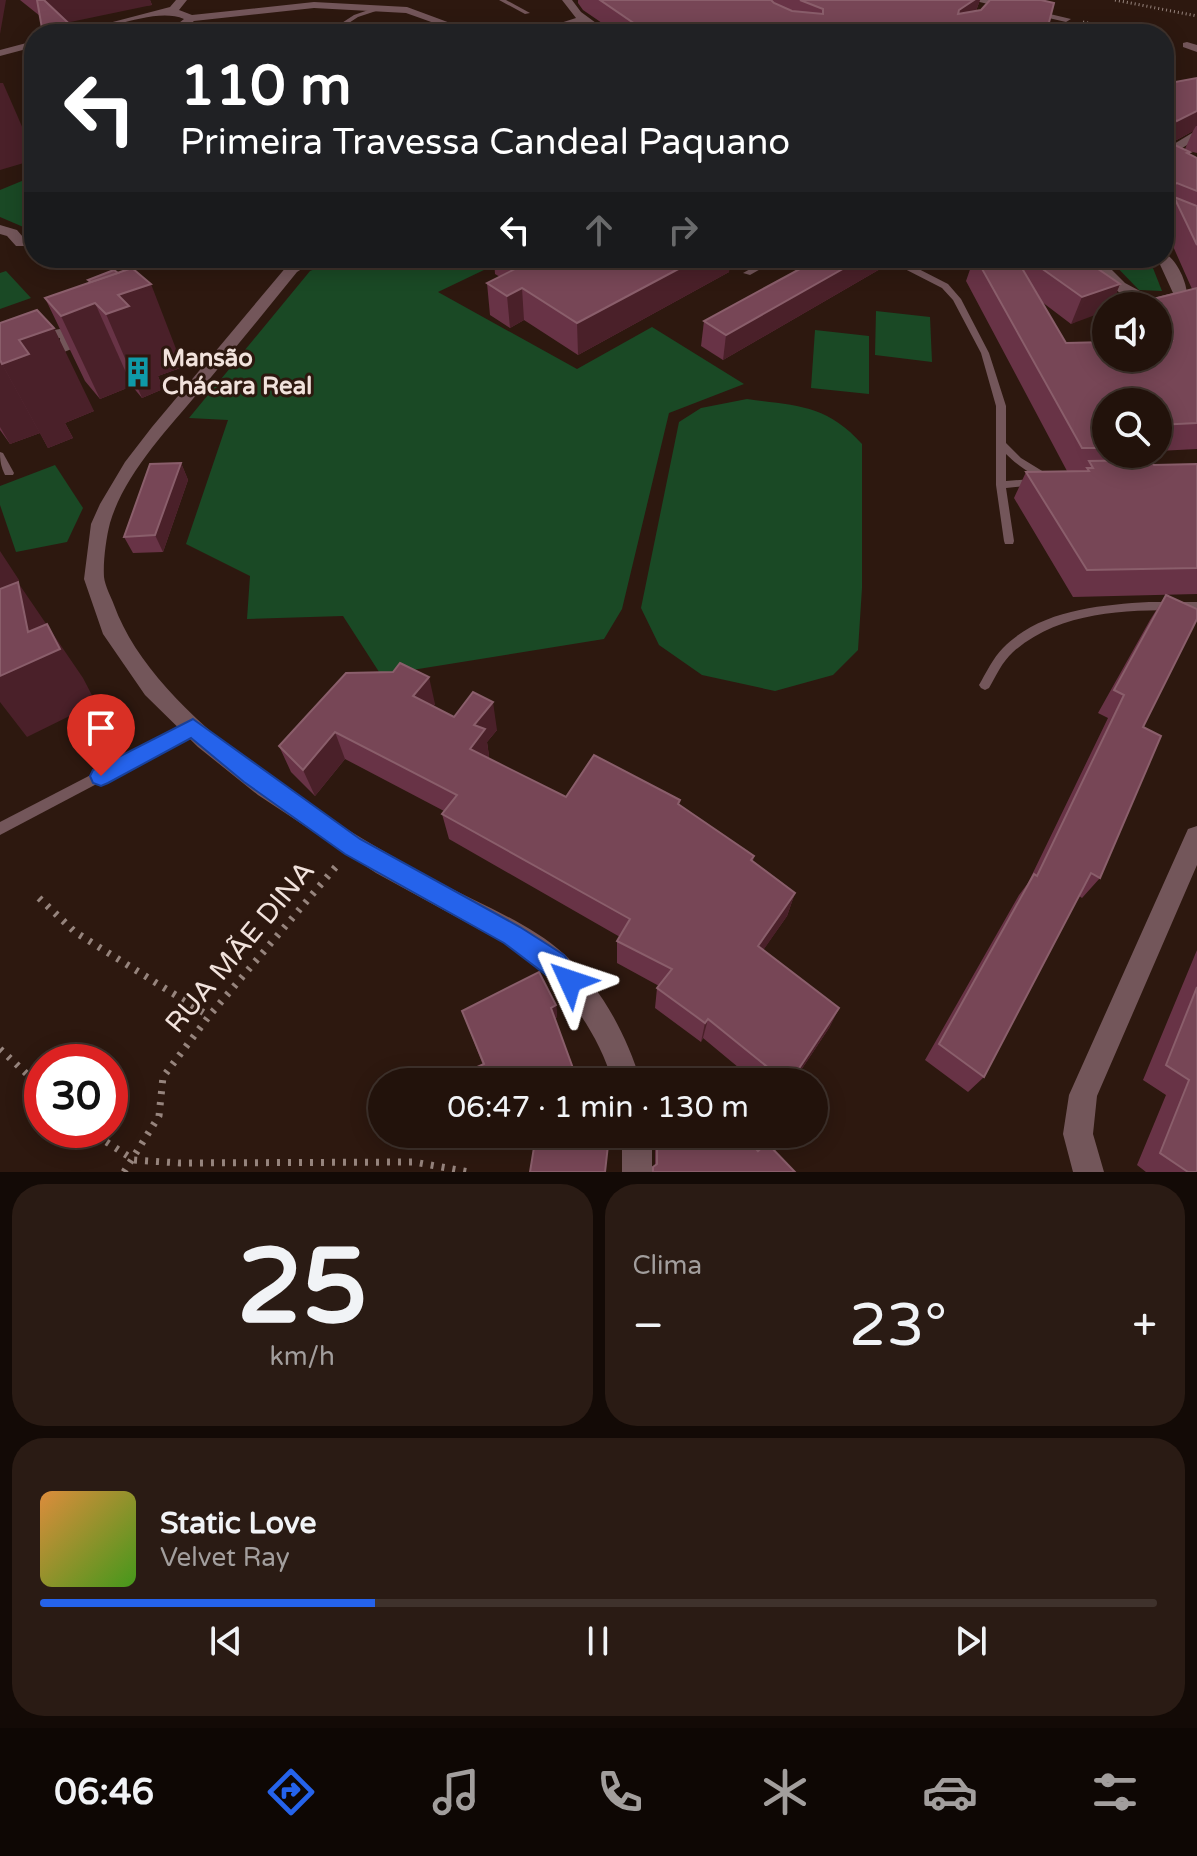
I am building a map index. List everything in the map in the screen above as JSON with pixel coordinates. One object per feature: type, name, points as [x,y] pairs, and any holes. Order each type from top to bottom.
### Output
[{"type":"street","points":[[176,24],[182,14],[182,0]]},
{"type":"street","points":[[567,0],[572,9],[591,24]]},
{"type":"street","points":[[976,0],[1066,19]]},
{"type":"street","points":[[984,16],[988,4]]},
{"type":"street","points":[[127,24],[182,14],[331,5],[417,12],[449,24]]},
{"type":"street","points":[[272,7],[274,22]]},
{"type":"street","points":[[142,24],[182,14]]},
{"type":"street","points":[[566,24],[584,19]]},
{"type":"street","points":[[0,53],[24,47]]},
{"type":"street","points":[[1174,149],[1197,134]]},
{"type":"street","points":[[0,229],[12,233],[21,243]]},
{"type":"street","points":[[286,268],[164,422],[130,471],[99,527],[94,571],[103,618],[118,645],[153,692],[252,776],[353,847],[512,935],[555,964],[607,1031],[622,1068]]},
{"type":"street","points":[[1100,268],[1118,289],[1132,296],[1162,300],[1180,295],[1180,287],[1170,268]]},
{"type":"street","points":[[0,373],[12,361],[74,345]]},
{"type":"street","points":[[1089,1172],[1079,1142],[1077,1116],[1083,1095],[1197,837]]},
{"type":"street","points":[[637,1148],[637,1172]]},
{"type":"lane","points":[[502,0],[527,13]]},
{"type":"lane","points":[[344,24],[380,8]]},
{"type":"lane","points":[[747,273],[757,268]]},
{"type":"lane","points":[[910,268],[945,286],[957,299],[985,353],[1001,406],[1001,485],[1009,541]]},
{"type":"lane","points":[[1001,485],[1058,482],[1018,460],[1003,445]]},
{"type":"lane","points":[[0,455],[9,473]]},
{"type":"lane","points":[[985,685],[1007,651],[1050,624],[1121,607],[1197,606]]},
{"type":"lane","points":[[0,829],[193,727]]},
{"type":"path","points":[[1115,0],[1197,16]]},
{"type":"path","points":[[1066,19],[1090,24]]},
{"type":"path","name":"RUA MÃE DINA","points":[[134,1160],[159,1116],[163,1077],[209,1016],[353,847]]},
{"type":"path","points":[[39,898],[75,932],[209,1016]]},
{"type":"path","points":[[0,1049],[24,1071]]},
{"type":"path","points":[[116,1148],[134,1160],[180,1163],[414,1162],[469,1172]]},
{"type":"path","points":[[124,1172],[134,1160]]},
{"type":"green space","points":[[24,180],[24,227],[0,217],[0,190]]},
{"type":"green space","points":[[317,268],[488,268],[438,292],[577,369],[652,327],[744,384],[669,413],[622,609],[604,639],[381,675],[343,616],[247,619],[250,576],[186,544],[228,420],[189,418],[310,271]]},
{"type":"green space","points":[[1118,268],[1153,268],[1162,291],[1139,290]]},
{"type":"green space","points":[[6,271],[31,298],[0,309],[0,273]]},
{"type":"green space","points":[[876,311],[930,317],[932,362],[875,355]]},
{"type":"green space","points":[[815,330],[869,336],[869,394],[811,388]]},
{"type":"green space","points":[[747,399],[796,406],[823,414],[862,444],[862,588],[858,650],[833,675],[775,691],[702,675],[659,645],[641,608],[679,422],[701,408]]},
{"type":"green space","points":[[55,465],[83,508],[67,542],[16,552],[0,505],[0,486]]},
{"type":"building","points":[[37,0],[44,0],[69,24],[41,24]]},
{"type":"building","points":[[600,0],[771,0],[792,11],[823,14],[823,9],[800,0],[974,0],[958,14],[981,10],[990,0],[1054,3],[1049,24],[635,24]]},
{"type":"building","points":[[1197,78],[1197,111],[1177,121],[1174,120],[1174,82]]},
{"type":"building","points":[[1174,145],[1197,158],[1197,191],[1177,183],[1174,185]]},
{"type":"building","points":[[1174,197],[1197,206],[1197,245]]},
{"type":"building","points":[[132,268],[151,284],[118,295],[129,306],[106,314],[95,303],[61,316],[45,298]]},
{"type":"building","points":[[517,268],[680,268],[577,323],[522,288],[507,296],[487,283]]},
{"type":"building","points":[[802,268],[844,268],[726,335],[704,321]]},
{"type":"building","points":[[982,268],[1022,268],[1066,343],[1092,342],[1092,372],[1172,372],[1172,294],[1197,288],[1197,423],[1172,424],[1172,388],[1092,388],[1092,448],[1082,448]]},
{"type":"building","points":[[1041,268],[1097,268],[1120,284],[1082,297]]},
{"type":"building","points":[[114,270],[118,273],[91,282],[88,280]]},
{"type":"building","points":[[37,310],[54,328],[19,340],[29,354],[2,364],[0,323]]},
{"type":"building","points":[[181,463],[155,535],[124,537],[150,464]]},
{"type":"building","points":[[1197,464],[1197,568],[1087,570],[1026,472],[1089,471],[1087,468],[1172,468],[1172,465]]},
{"type":"building","points":[[18,582],[28,632],[47,624],[60,649],[0,676],[0,589]]},
{"type":"building","points":[[1166,595],[1197,609],[1197,619],[1143,727],[1161,736],[1100,878],[1091,873],[984,1077],[939,1044],[1034,874],[1037,876],[1124,695],[1114,690]]},
{"type":"building","points":[[400,663],[429,677],[413,696],[454,717],[473,692],[493,702],[474,725],[485,729],[470,749],[566,797],[594,755],[680,800],[678,804],[754,856],[751,860],[795,893],[758,946],[839,1008],[799,1068],[769,1068],[708,1019],[705,1023],[657,988],[672,969],[617,941],[630,919],[442,814],[457,795],[335,732],[303,770],[279,746],[346,673],[393,672]]},
{"type":"building","points":[[539,972],[556,1005],[551,1008],[573,1068],[477,1068],[484,1064],[462,1011]]},
{"type":"building","points":[[1197,987],[1197,1172],[1188,1172],[1160,1153],[1189,1080],[1166,1065]]},
{"type":"building","points":[[534,1148],[608,1148],[605,1172],[530,1172]]},
{"type":"building","points":[[657,1148],[755,1148],[758,1151],[772,1148],[795,1172],[653,1172],[657,1164]]},
{"type":"place","name":"Mansão Chácara Real","points":[[138,372]]},
{"type":"route","points":[[101,776],[193,727],[252,776],[353,847],[512,935],[555,964],[570,981]]}]
